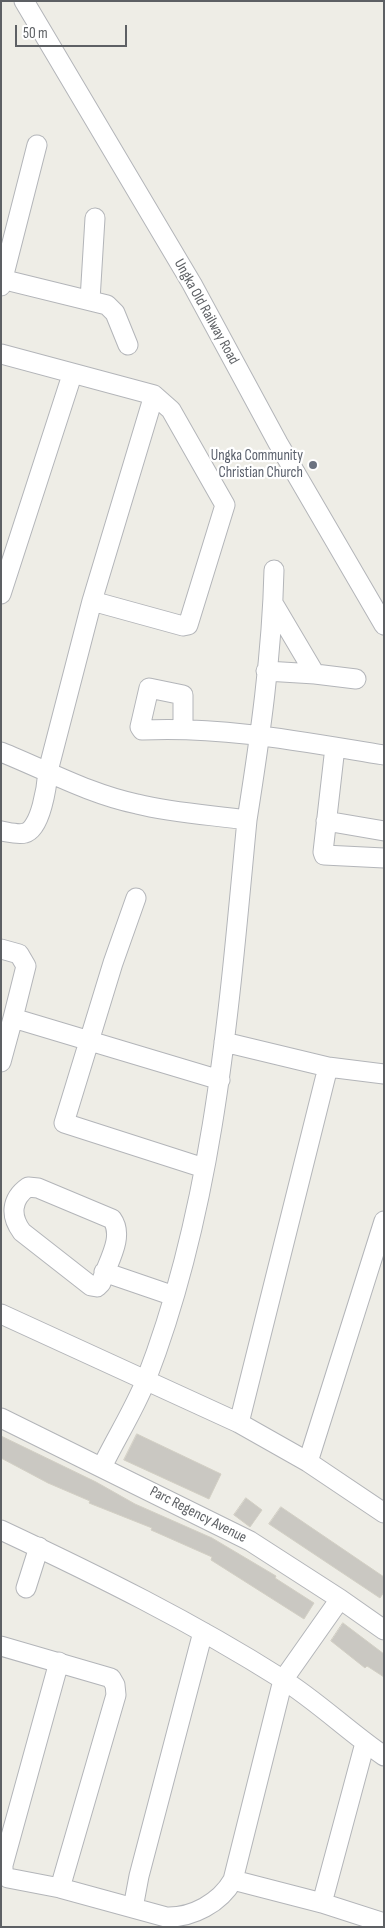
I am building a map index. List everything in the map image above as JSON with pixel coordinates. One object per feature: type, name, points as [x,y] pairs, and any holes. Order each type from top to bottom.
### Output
[{"type":"street","name":"Ungka Old Railway Road","points":[[24,1],[192,284],[278,443],[384,625]]},
{"type":"street","points":[[37,145],[2,281],[90,300],[111,308],[128,345]]},
{"type":"street","points":[[90,300],[96,218]]},
{"type":"street","points":[[1,354],[72,375],[154,395],[171,410],[225,504],[188,625],[183,626],[92,601]]},
{"type":"street","points":[[1,594],[72,375]]},
{"type":"street","points":[[1,831],[24,834],[32,829],[47,787],[48,771],[92,601],[154,395]]},
{"type":"street","points":[[102,1467],[146,1381],[190,1240],[204,1168],[220,1080],[247,820],[260,736],[273,603],[274,570]]},
{"type":"street","points":[[273,603],[315,674]]},
{"type":"street","points":[[266,672],[356,678]]},
{"type":"street","points":[[183,728],[260,736],[384,755]]},
{"type":"street","points":[[335,747],[322,850],[324,855],[384,858]]},
{"type":"street","points":[[1,752],[48,771],[66,782],[137,804],[247,820]]},
{"type":"street","points":[[326,821],[384,831]]},
{"type":"street","points":[[136,898],[113,963],[64,1123],[204,1168]]},
{"type":"street","points":[[1,949],[19,954],[26,966],[1,1062]]},
{"type":"street","points":[[13,1018],[220,1080]]},
{"type":"street","points":[[224,1042],[328,1067],[384,1074]]},
{"type":"street","points":[[238,1423],[328,1067]]},
{"type":"street","points":[[28,1187],[38,1188],[112,1219],[118,1227],[117,1238],[104,1272],[101,1282],[97,1287],[91,1286],[22,1232],[15,1223],[12,1210],[21,1192],[28,1187]]},
{"type":"street","points":[[308,1462],[381,1242],[384,1221]]},
{"type":"street","points":[[104,1272],[174,1296]]},
{"type":"street","points":[[1,1314],[238,1423],[308,1462],[384,1513]]},
{"type":"street","name":"Parc Regency Avenue","points":[[1,1418],[250,1540],[384,1630]]},
{"type":"street","points":[[1,1530],[136,1594],[203,1632],[283,1680],[384,1756]]},
{"type":"street","points":[[26,1588],[39,1548]]},
{"type":"street","points":[[59,1662],[3,1865],[3,1873],[8,1878],[60,1888],[166,1917],[184,1917],[219,1898],[233,1880],[283,1680],[340,1599]]},
{"type":"street","points":[[133,1908],[139,1876],[203,1632]]},
{"type":"street","points":[[1,1646],[111,1678],[115,1685],[116,1695],[60,1888]]},
{"type":"street","points":[[322,1903],[365,1743]]},
{"type":"street","points":[[233,1880],[322,1903],[384,1923]]},
{"type":"building","points":[[137,1434],[221,1474],[209,1499],[124,1460]]},
{"type":"building","points":[[1,1436],[96,1482],[135,1504],[212,1538],[276,1576],[275,1578],[314,1603],[304,1619],[211,1560],[212,1557],[151,1530],[152,1528],[89,1503],[90,1501],[48,1483],[1,1458]]},
{"type":"building","points":[[246,1498],[262,1510],[250,1527],[234,1515]]},
{"type":"building","points":[[281,1507],[384,1577],[384,1592],[380,1598],[269,1524]]},
{"type":"building","points":[[343,1623],[384,1654],[384,1677],[367,1666],[365,1668],[331,1641]]},
{"type":"place","name":"Ungka Community Christian Church","points":[[313,465]]}]
